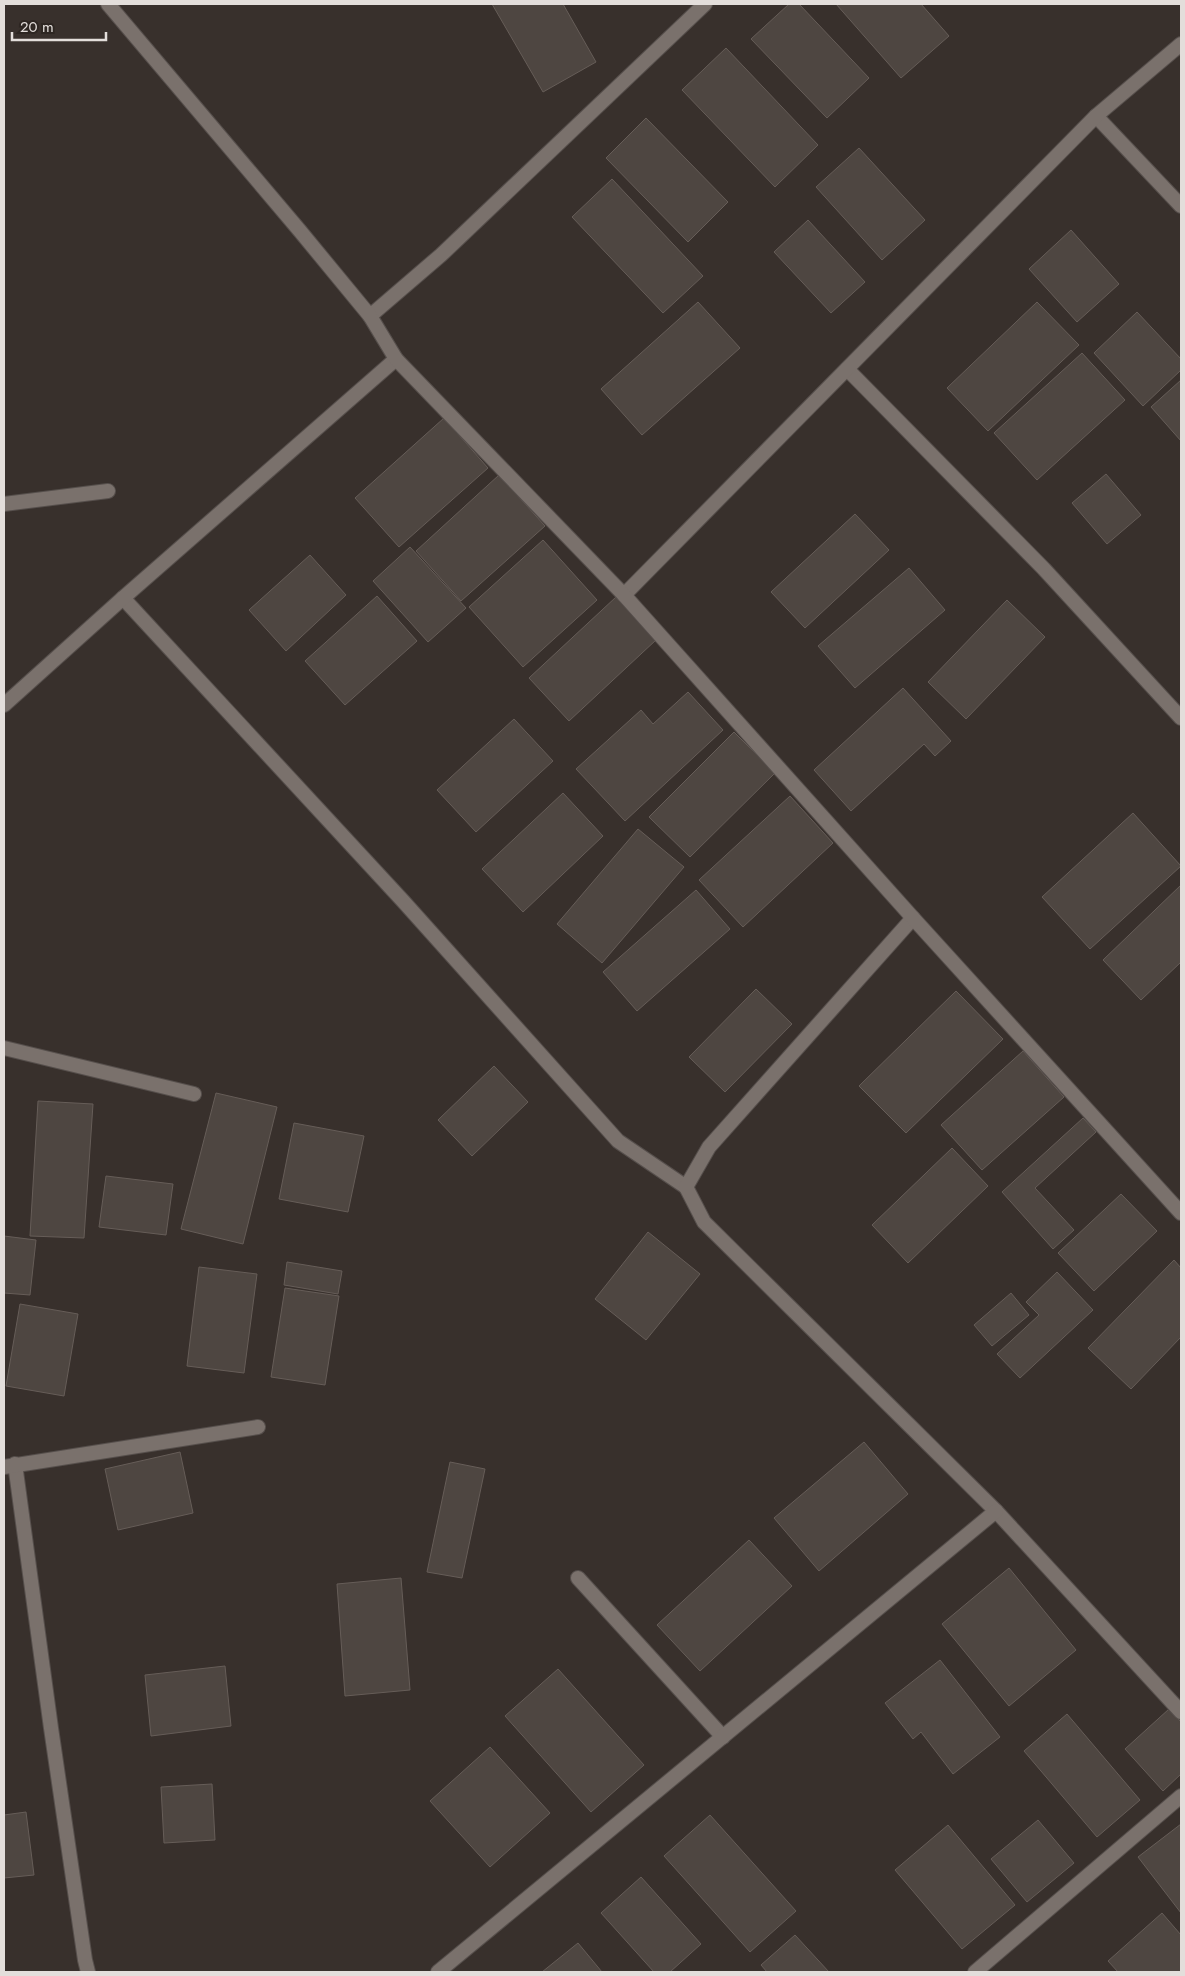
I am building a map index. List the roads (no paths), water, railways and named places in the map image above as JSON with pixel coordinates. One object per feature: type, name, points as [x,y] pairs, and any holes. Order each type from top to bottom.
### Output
[{"type":"street","points":[[108,4],[370,316],[396,359],[624,595],[913,918],[1181,1213]]},
{"type":"street","points":[[370,316],[441,255],[705,4]]},
{"type":"street","points":[[624,595],[1096,116],[1181,44]]},
{"type":"street","points":[[1096,116],[1181,206]]},
{"type":"street","points":[[4,705],[396,359]]},
{"type":"street","points":[[847,369],[1044,569],[1181,718]]},
{"type":"street","points":[[4,504],[108,491]]},
{"type":"street","points":[[123,598],[410,909],[618,1141],[686,1187],[704,1222],[996,1511],[1181,1712]]},
{"type":"street","points":[[686,1187],[709,1147],[913,918]]},
{"type":"street","points":[[4,1048],[194,1094]]},
{"type":"street","points":[[88,1972],[10,1465],[258,1427]]},
{"type":"street","points":[[438,1972],[996,1511]]},
{"type":"street","points":[[578,1578],[723,1737]]},
{"type":"street","points":[[976,1972],[1181,1796]]}]
